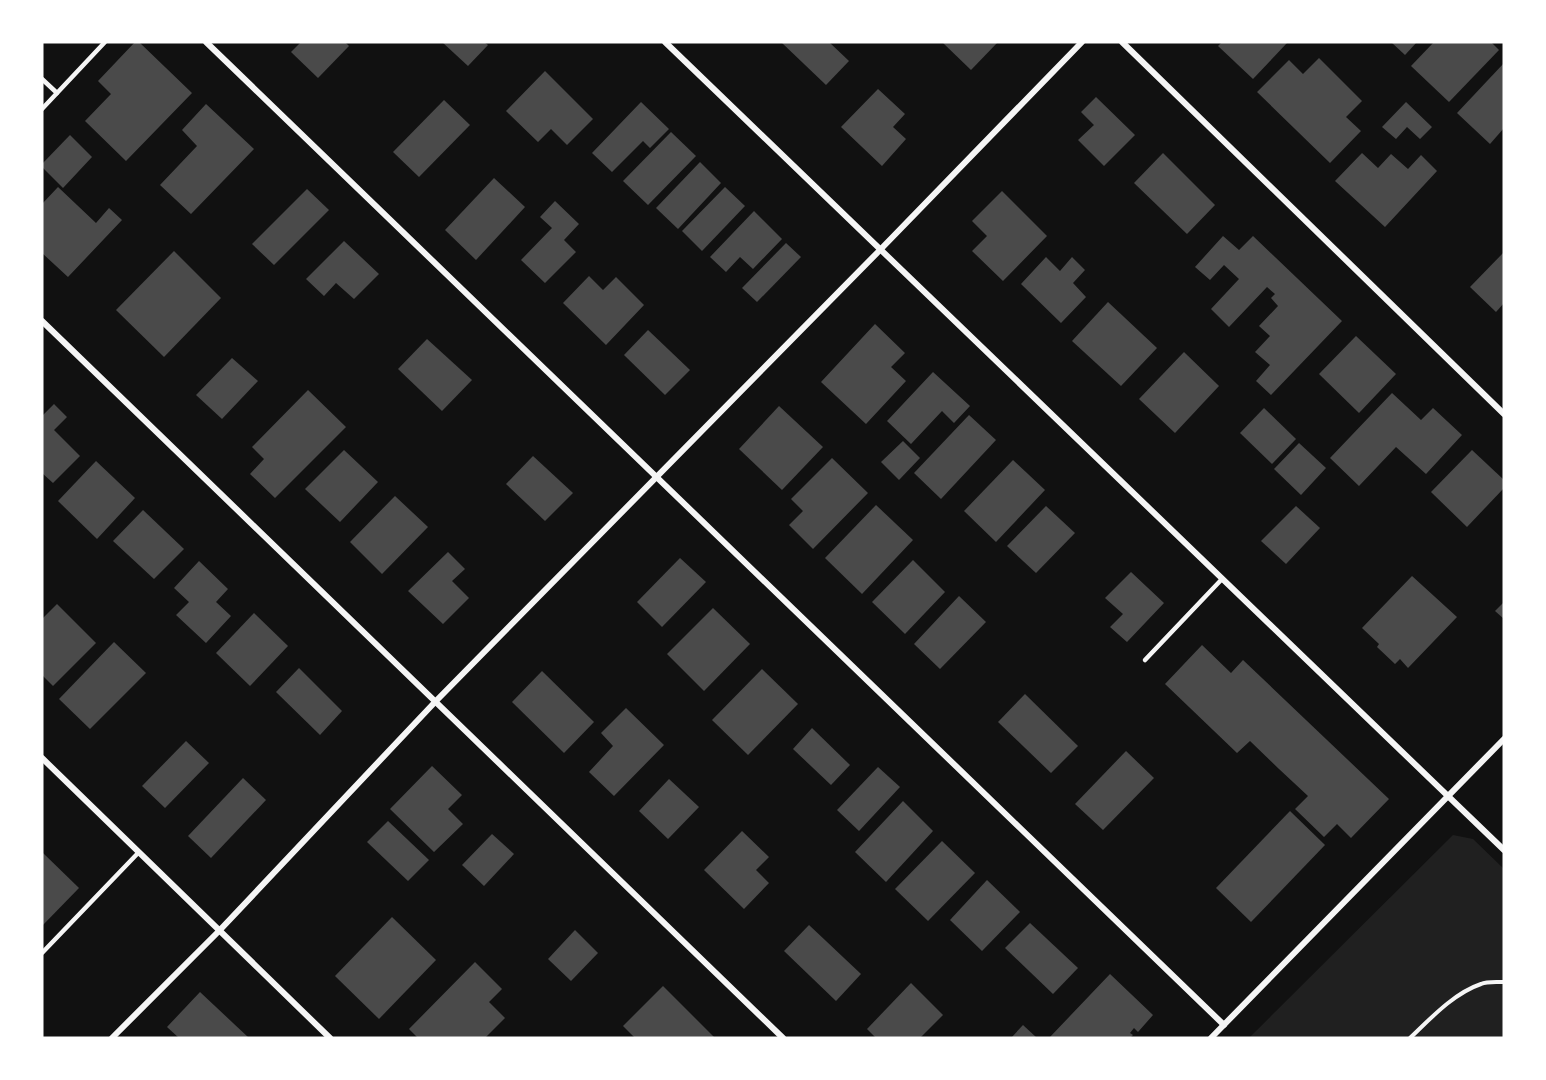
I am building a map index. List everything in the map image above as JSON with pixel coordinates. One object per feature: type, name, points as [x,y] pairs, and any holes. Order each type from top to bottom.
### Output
[{"type":"street","points":[[206,42],[1224,1025]]},
{"type":"street","points":[[665,42],[879,251],[1504,850]]},
{"type":"street","points":[[112,1038],[219,931],[435,702],[1082,42]]},
{"type":"street","points":[[1122,42],[1504,414]]},
{"type":"street","points":[[42,321],[783,1038]]},
{"type":"street","points":[[1211,1038],[1504,739]]},
{"type":"street","points":[[42,758],[330,1038]]},
{"type":"lane","points":[[42,109],[105,42]]},
{"type":"lane","points":[[42,79],[57,93]]},
{"type":"lane","points":[[1145,660],[1222,579]]},
{"type":"lane","points":[[42,953],[139,852]]},
{"type":"path","points":[[1410,1038],[1460,995],[1482,983],[1504,982]]},
{"type":"shaded area","points":[[1453,835],[1473,839],[1504,869],[1504,1038],[1249,1038]]},
{"type":"building","points":[[135,42],[139,42],[192,93],[126,161],[85,121],[111,94],[98,81]]},
{"type":"building","points":[[301,42],[345,42],[349,46],[318,78],[291,52]]},
{"type":"building","points":[[442,42],[484,42],[488,45],[468,66]]},
{"type":"building","points":[[781,42],[829,42],[849,61],[826,85]]},
{"type":"building","points":[[942,42],[998,42],[971,70]]},
{"type":"building","points":[[1222,42],[1287,43],[1253,79],[1218,46]]},
{"type":"building","points":[[1391,42],[1417,42],[1405,55]]},
{"type":"building","points":[[1434,42],[1491,42],[1499,50],[1449,102],[1411,66]]},
{"type":"building","points":[[1319,58],[1362,101],[1346,117],[1361,131],[1330,163],[1257,92],[1289,60],[1303,74]]},
{"type":"building","points":[[1504,63],[1504,128],[1490,144],[1457,113]]},
{"type":"building","points":[[545,71],[593,119],[567,145],[551,129],[538,142],[506,111]]},
{"type":"building","points":[[878,89],[905,114],[893,127],[906,139],[882,166],[841,127]]},
{"type":"building","points":[[1096,97],[1135,135],[1104,166],[1078,140],[1094,125],[1081,112]]},
{"type":"building","points":[[444,100],[470,125],[419,177],[393,152]]},
{"type":"building","points":[[641,102],[669,129],[650,148],[643,141],[612,172],[592,153]]},
{"type":"building","points":[[1406,102],[1432,127],[1420,139],[1407,127],[1396,139],[1382,127]]},
{"type":"building","points":[[206,104],[254,149],[191,214],[160,185],[197,146],[182,130]]},
{"type":"building","points":[[671,132],[696,156],[648,205],[623,181]]},
{"type":"building","points":[[70,135],[92,157],[63,188],[42,167],[42,164]]},
{"type":"building","points":[[1163,153],[1215,205],[1187,234],[1134,183]]},
{"type":"building","points":[[1362,153],[1378,168],[1391,154],[1408,169],[1421,155],[1437,171],[1385,227],[1335,181]]},
{"type":"building","points":[[700,162],[721,183],[678,229],[656,208]]},
{"type":"building","points":[[494,178],[525,207],[476,260],[445,230]]},
{"type":"building","points":[[58,187],[96,223],[109,208],[122,220],[68,277],[42,253],[42,204]]},
{"type":"building","points":[[725,187],[745,206],[702,251],[682,231]]},
{"type":"building","points":[[307,189],[329,210],[274,265],[252,244]]},
{"type":"building","points":[[1002,191],[1047,236],[1003,281],[972,251],[987,236],[972,221]]},
{"type":"building","points":[[555,201],[579,224],[564,240],[576,252],[545,283],[521,260],[552,228],[540,217]]},
{"type":"building","points":[[754,211],[782,239],[753,269],[740,257],[726,272],[710,257]]},
{"type":"building","points":[[1223,236],[1239,250],[1253,236],[1342,321],[1271,395],[1256,381],[1270,365],[1255,352],[1270,336],[1259,326],[1278,306],[1271,298],[1275,294],[1267,287],[1229,327],[1211,309],[1239,279],[1224,265],[1210,280],[1195,267]]},
{"type":"building","points":[[344,241],[379,274],[354,299],[336,283],[324,296],[306,279]]},
{"type":"building","points":[[786,243],[801,257],[757,302],[742,288]]},
{"type":"building","points":[[174,251],[221,298],[164,357],[116,310]]},
{"type":"building","points":[[1504,252],[1504,303],[1496,312],[1470,287]]},
{"type":"building","points":[[1046,257],[1060,271],[1072,257],[1085,270],[1073,283],[1086,297],[1061,323],[1021,284]]},
{"type":"building","points":[[589,276],[603,290],[616,277],[644,305],[606,345],[563,303]]},
{"type":"building","points":[[1108,302],[1157,348],[1121,386],[1072,341]]},
{"type":"building","points":[[875,324],[905,353],[891,367],[906,381],[866,424],[821,382]]},
{"type":"building","points":[[648,330],[690,370],[665,395],[624,355]]},
{"type":"building","points":[[1356,336],[1396,374],[1359,413],[1319,374]]},
{"type":"building","points":[[427,339],[472,380],[442,411],[398,369]]},
{"type":"building","points":[[1184,352],[1219,386],[1175,433],[1139,399]]},
{"type":"building","points":[[232,358],[258,381],[222,419],[196,395]]},
{"type":"building","points":[[933,372],[970,406],[954,423],[942,411],[911,444],[887,421]]},
{"type":"building","points":[[308,390],[346,427],[275,498],[250,474],[264,459],[252,447]]},
{"type":"building","points":[[1392,393],[1421,420],[1433,408],[1462,435],[1426,474],[1396,447],[1359,486],[1330,458]]},
{"type":"building","points":[[54,404],[67,417],[54,430],[80,456],[53,483],[42,473],[42,416]]},
{"type":"building","points":[[779,406],[823,447],[782,490],[739,449]]},
{"type":"building","points":[[1264,408],[1296,439],[1272,464],[1240,433]]},
{"type":"building","points":[[969,415],[996,440],[941,499],[914,473]]},
{"type":"building","points":[[903,441],[920,458],[899,480],[881,462]]},
{"type":"building","points":[[1299,443],[1326,468],[1301,495],[1274,469]]},
{"type":"building","points":[[344,450],[378,482],[340,522],[305,489]]},
{"type":"building","points":[[1472,450],[1504,480],[1504,488],[1467,527],[1431,492]]},
{"type":"building","points":[[533,456],[573,493],[545,521],[506,484]]},
{"type":"building","points":[[832,458],[868,493],[813,549],[789,525],[803,511],[791,499]]},
{"type":"building","points":[[1013,460],[1045,490],[996,542],[964,511]]},
{"type":"building","points":[[96,461],[135,498],[97,539],[58,501]]},
{"type":"building","points":[[395,496],[428,527],[382,574],[350,542]]},
{"type":"building","points":[[876,505],[913,540],[862,594],[825,558]]},
{"type":"building","points":[[1046,506],[1075,533],[1036,573],[1007,546]]},
{"type":"building","points":[[1296,506],[1320,528],[1286,564],[1261,541]]},
{"type":"building","points":[[143,510],[184,549],[154,579],[113,541]]},
{"type":"building","points":[[448,552],[465,569],[452,581],[469,598],[443,624],[408,591]]},
{"type":"building","points":[[680,558],[706,582],[662,627],[637,602]]},
{"type":"building","points":[[913,560],[945,592],[905,634],[872,602]]},
{"type":"building","points":[[199,561],[228,589],[216,602],[231,616],[206,643],[176,615],[189,602],[174,588]]},
{"type":"building","points":[[1131,572],[1164,603],[1127,642],[1110,627],[1123,614],[1105,598]]},
{"type":"building","points":[[1412,576],[1457,617],[1408,668],[1400,659],[1395,664],[1362,628]]},
{"type":"building","points":[[959,596],[986,622],[940,669],[914,644]]},
{"type":"building","points":[[1504,602],[1504,619],[1495,611]]},
{"type":"building","points":[[57,604],[96,643],[53,686],[42,675],[42,619]]},
{"type":"building","points":[[713,608],[750,644],[704,691],[667,654]]},
{"type":"building","points":[[254,613],[288,646],[250,686],[216,653]]},
{"type":"building","points":[[114,642],[146,673],[90,729],[59,699]]},
{"type":"building","points":[[1202,645],[1231,673],[1243,660],[1389,799],[1351,838],[1337,824],[1324,837],[1295,809],[1308,796],[1250,741],[1237,753],[1165,684]]},
{"type":"building","points":[[299,668],[342,711],[320,735],[276,692]]},
{"type":"building","points":[[762,669],[798,704],[748,755],[712,720]]},
{"type":"building","points":[[542,671],[594,722],[564,753],[512,702]]},
{"type":"building","points":[[1025,694],[1078,746],[1051,773],[998,722]]},
{"type":"building","points":[[626,708],[664,745],[614,796],[589,772],[613,746],[601,733]]},
{"type":"building","points":[[812,728],[850,765],[831,785],[793,749]]},
{"type":"building","points":[[186,741],[209,763],[165,808],[142,786]]},
{"type":"building","points":[[1126,751],[1154,778],[1103,830],[1075,804]]},
{"type":"building","points":[[432,766],[462,795],[448,809],[463,824],[434,852],[390,809]]},
{"type":"building","points":[[878,767],[900,787],[859,831],[837,810]]},
{"type":"building","points":[[243,778],[266,800],[211,858],[188,836]]},
{"type":"building","points":[[669,779],[699,807],[668,839],[639,811]]},
{"type":"building","points":[[903,801],[933,831],[886,882],[855,852]]},
{"type":"building","points":[[1290,811],[1325,845],[1251,922],[1216,888]]},
{"type":"building","points":[[388,821],[429,860],[408,881],[367,842]]},
{"type":"building","points":[[742,831],[769,857],[756,870],[769,883],[744,909],[704,870]]},
{"type":"building","points":[[492,834],[514,854],[484,886],[462,865]]},
{"type":"building","points":[[942,841],[975,873],[928,921],[895,889]]},
{"type":"building","points":[[42,852],[79,888],[42,926]]},
{"type":"building","points":[[987,880],[1020,912],[982,951],[950,920]]},
{"type":"building","points":[[392,917],[436,960],[379,1019],[335,976]]},
{"type":"building","points":[[1030,923],[1078,968],[1053,994],[1005,948]]},
{"type":"building","points":[[809,925],[861,974],[836,1001],[784,951]]},
{"type":"building","points":[[575,930],[598,953],[571,981],[548,959]]},
{"type":"building","points":[[475,962],[502,989],[489,1002],[505,1018],[485,1038],[418,1038],[409,1029]]},
{"type":"building","points":[[1110,974],[1153,1015],[1138,1032],[1134,1028],[1130,1033],[1133,1035],[1130,1038],[1050,1037]]},
{"type":"building","points":[[911,983],[943,1015],[920,1038],[876,1038],[867,1029]]},
{"type":"building","points":[[663,986],[715,1038],[635,1038],[623,1026]]},
{"type":"building","points":[[200,992],[249,1038],[179,1038],[167,1027]]},
{"type":"building","points":[[1023,1025],[1037,1038],[1011,1038]]}]
